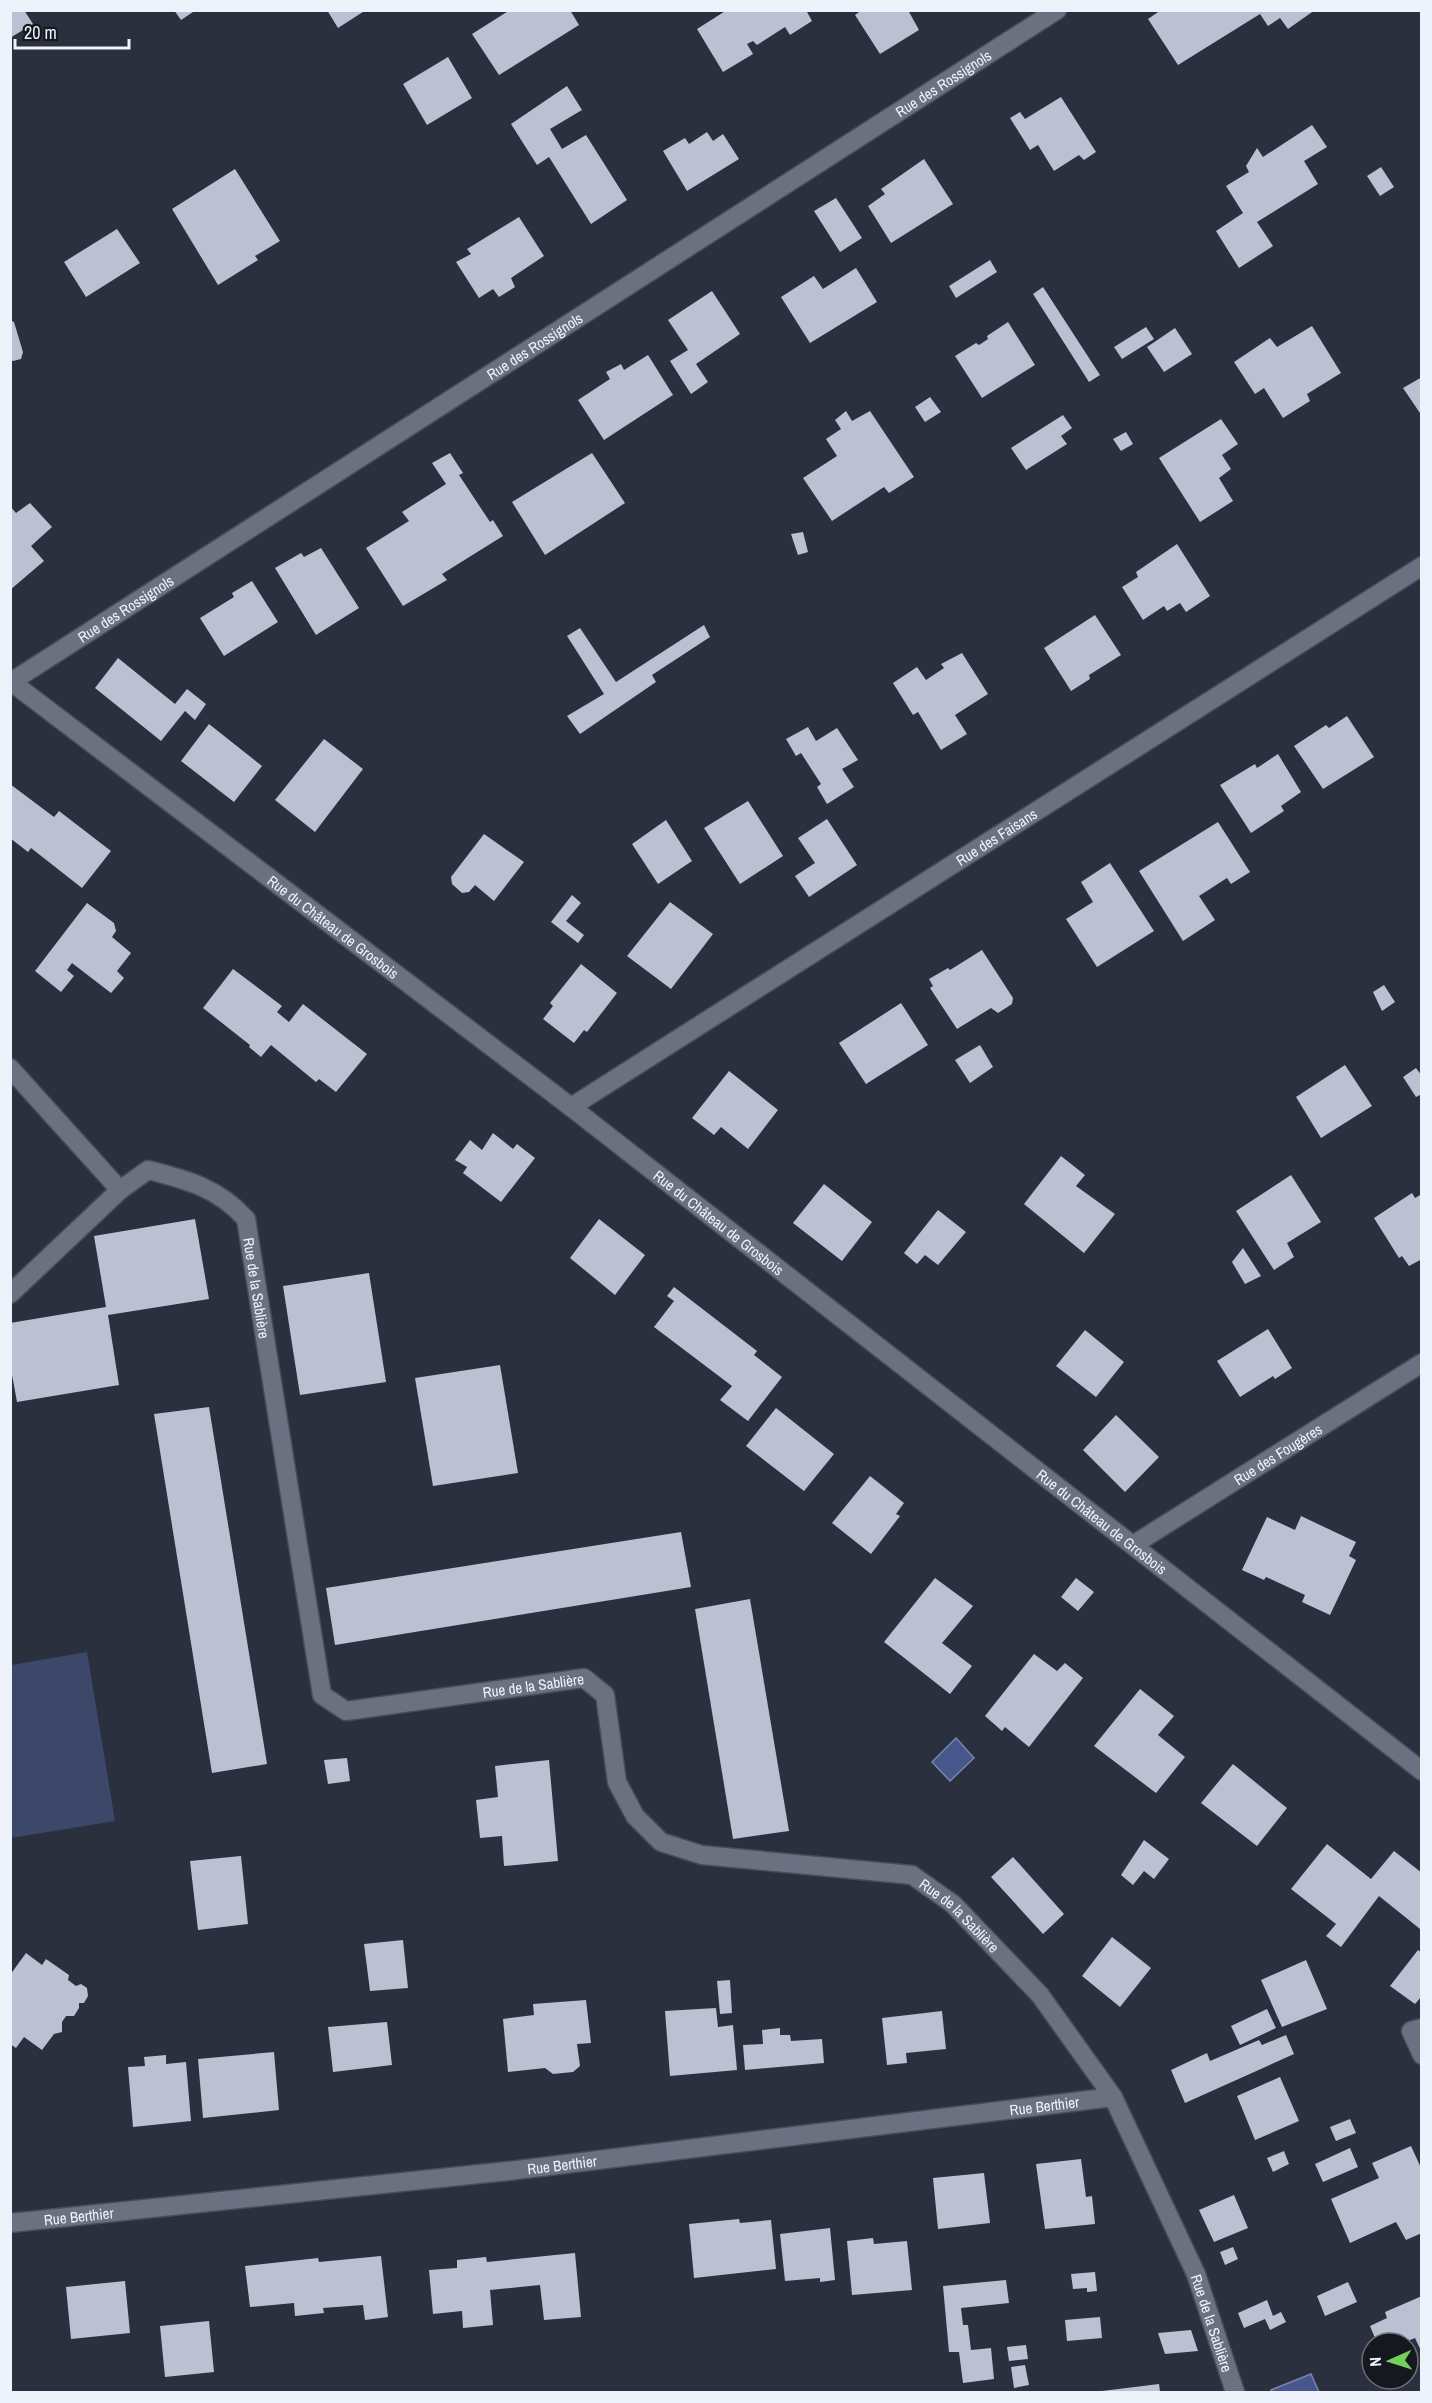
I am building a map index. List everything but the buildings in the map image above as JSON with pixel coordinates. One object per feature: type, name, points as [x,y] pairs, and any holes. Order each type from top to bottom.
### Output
[{"type":"street","name":"Rue des Rossignols","points":[[11,682],[1058,10]]},
{"type":"street","name":"Rue des Faisans","points":[[571,1107],[1422,566]]},
{"type":"street","name":"Rue du Château de Grosbois","points":[[11,682],[571,1107],[1422,1771]]},
{"type":"street","points":[[10,1068],[120,1190]]},
{"type":"street","name":"Rue de la Sablière","points":[[10,1294],[120,1190],[148,1170],[191,1180],[229,1200],[246,1219],[322,1695],[346,1711],[584,1678],[605,1695],[617,1782],[635,1816],[661,1842],[702,1855],[912,1875],[953,1904],[1040,1995],[1113,2097],[1196,2274],[1235,2392]]},
{"type":"street","name":"Rue des Fougères","points":[[1133,1545],[1422,1363]]},
{"type":"street","points":[[1422,2028],[1411,2031],[1422,2055]]},
{"type":"street","name":"Rue Berthier","points":[[10,2223],[508,2171],[1095,2102],[1113,2097]]},
{"type":"shaded area","points":[[87,1652],[115,1821],[11,1838],[11,1665]]},
{"type":"shaded area","points":[[956,1738],[974,1758],[950,1781],[932,1762]]},
{"type":"shaded area","points":[[1311,2374],[1319,2392],[1272,2392],[1271,2390]]}]
